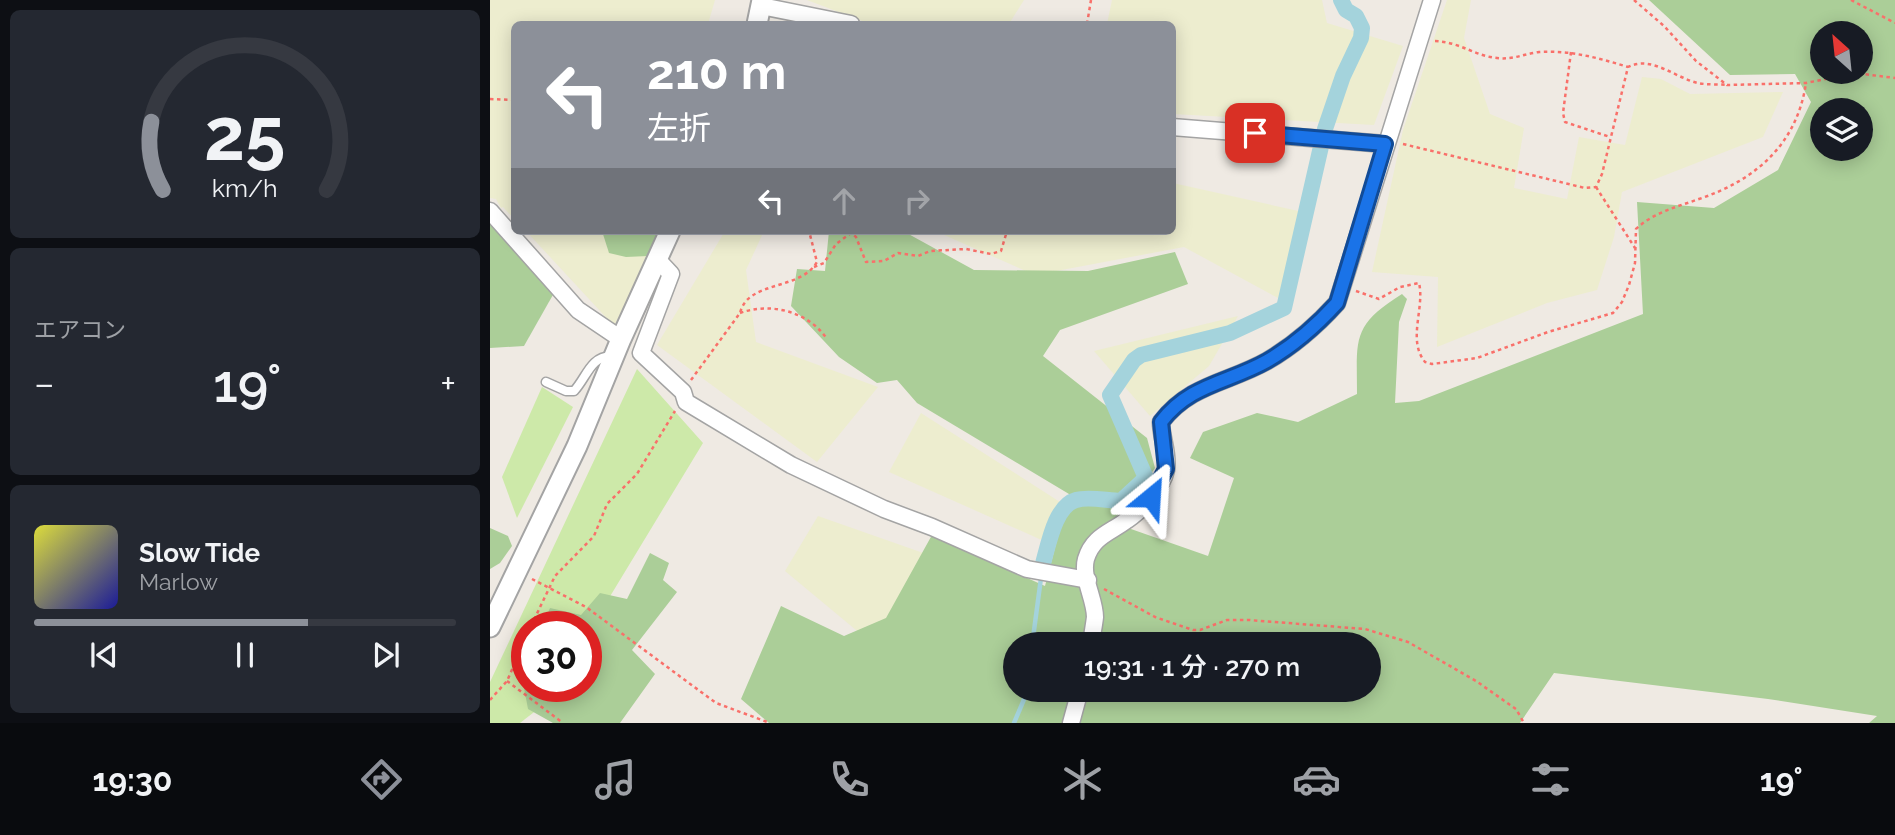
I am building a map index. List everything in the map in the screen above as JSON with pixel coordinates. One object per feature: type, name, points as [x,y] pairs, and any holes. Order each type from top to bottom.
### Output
[{"type":"street","points":[[1093,632],[1095,616],[1085,562],[1093,544],[1103,533],[1128,520],[1151,497],[1162,480],[1166,469],[1166,454],[1161,422],[1172,408],[1201,388],[1237,377],[1290,345],[1337,303],[1432,0]]},
{"type":"street","points":[[760,10],[832,21]]},
{"type":"street","points":[[1176,127],[1386,142]]},
{"type":"street","points":[[490,211],[511,235]]},
{"type":"street","points":[[511,235],[578,310],[617,347]]},
{"type":"street","points":[[490,627],[577,446],[617,347],[668,235]]},
{"type":"street","points":[[657,259],[671,274],[641,353],[684,392],[687,402],[791,465],[884,509],[1027,569],[1088,580]]},
{"type":"street","points":[[1071,723],[1077,702]]},
{"type":"lane","points":[[546,382],[566,391],[574,391],[584,380],[591,365],[617,347]]},
{"type":"path","points":[[1088,21],[1091,0]]},
{"type":"path","points":[[1634,0],[1664,26],[1696,61],[1727,85]]},
{"type":"path","points":[[1851,0],[1895,23]]},
{"type":"path","points":[[1419,41],[1451,42],[1494,58],[1510,59],[1541,52],[1572,52],[1629,67]]},
{"type":"path","points":[[1572,52],[1563,113],[1566,124],[1611,137]]},
{"type":"path","points":[[1596,187],[1602,174],[1629,67],[1637,62],[1649,63],[1700,84],[1806,83],[1856,73],[1895,78]]},
{"type":"path","points":[[1343,285],[1379,299],[1401,287],[1419,283],[1422,297],[1417,332],[1420,357],[1432,364],[1464,360],[1613,313],[1622,302],[1629,285],[1635,263],[1636,229],[1646,219],[1727,189],[1752,176],[1791,132],[1803,103],[1806,83]]},
{"type":"path","points":[[490,99],[511,100]]},
{"type":"path","points":[[1386,142],[1573,185],[1596,187]]},
{"type":"path","points":[[1596,187],[1634,248]]},
{"type":"path","points":[[538,611],[555,576],[594,536],[607,504],[638,474],[664,433],[684,392],[740,313],[742,303],[753,294],[811,272],[817,262],[810,235]]},
{"type":"path","points":[[814,267],[824,264],[836,244],[847,235]]},
{"type":"path","points":[[853,235],[866,262],[884,261],[898,253],[918,256],[930,251],[966,249],[991,254],[1001,251],[1006,235]]},
{"type":"path","points":[[740,313],[767,306],[784,310],[812,324],[827,340]]},
{"type":"path","points":[[517,571],[586,607],[716,703],[770,723]]},
{"type":"path","points":[[1088,580],[1155,617],[1193,629],[1200,630],[1227,620],[1249,620],[1365,629],[1408,642],[1476,681],[1516,709],[1524,723]]},
{"type":"path","points":[[490,700],[507,681],[511,672]]},
{"type":"path","points":[[507,681],[563,723]]},
{"type":"green space","points":[[490,0],[715,0],[709,21],[511,21],[511,216],[501,208],[496,199],[490,198]]},
{"type":"green space","points":[[807,0],[1024,0],[1011,21],[862,21]]},
{"type":"green space","points":[[1112,0],[1322,0],[1327,23],[1403,46],[1374,125],[1176,114],[1176,21],[1108,21]]},
{"type":"green space","points":[[1447,0],[1471,0],[1464,38],[1490,114],[1524,128],[1514,188],[1567,199],[1579,137],[1625,145],[1642,77],[1661,79],[1690,94],[1783,92],[1763,137],[1622,192],[1614,237],[1597,290],[1547,303],[1437,347],[1438,277],[1372,272],[1403,130]]},
{"type":"green space","points":[[1649,0],[1895,0],[1895,723],[1869,723],[1877,716],[1768,699],[1554,673],[1520,723],[769,723],[741,699],[781,606],[844,636],[886,618],[932,535],[1045,586],[1069,494],[917,403],[897,380],[877,383],[839,357],[791,306],[797,269],[825,271],[829,235],[910,235],[974,270],[1088,271],[1175,252],[1188,284],[1060,330],[1043,356],[1147,438],[1155,468],[1134,498],[1111,522],[1208,556],[1234,478],[1190,458],[1203,432],[1257,413],[1298,422],[1357,394],[1360,335],[1373,315],[1402,294],[1407,299],[1399,322],[1395,403],[1419,401],[1643,314],[1637,202],[1714,208],[1778,170],[1810,104],[1810,161],[1873,161],[1873,98],[1810,98],[1810,100],[1795,74],[1730,75]]},
{"type":"green space","points":[[1176,184],[1312,214],[1278,298],[1184,247],[1035,275],[944,235],[1176,235]]},
{"type":"green space","points":[[490,224],[554,293],[524,346],[490,348]]},
{"type":"green space","points":[[530,235],[661,235],[621,323],[618,318],[614,326]]},
{"type":"green space","points":[[603,235],[657,235],[648,256],[626,257],[609,253]]},
{"type":"green space","points":[[723,235],[762,235],[746,270],[756,342],[878,387],[817,462],[657,345]]},
{"type":"green space","points":[[1238,316],[1209,366],[1150,416],[1094,351]]},
{"type":"green space","points":[[637,369],[703,443],[601,611],[523,611]]},
{"type":"green space","points":[[542,387],[573,407],[517,518],[502,477]]},
{"type":"green space","points":[[921,413],[1060,502],[1046,542],[889,472]]},
{"type":"green space","points":[[818,516],[929,555],[901,623],[862,635],[785,571]]},
{"type":"green space","points":[[490,528],[508,536],[512,546],[500,563],[490,569]]},
{"type":"green space","points":[[650,553],[669,563],[663,580],[677,592],[632,650],[655,674],[620,723],[553,723],[528,709],[527,702],[602,702],[602,611],[584,611],[600,593],[627,599]]},
{"type":"green space","points":[[511,637],[511,702],[547,702],[520,723],[490,723],[490,682]]},
{"type":"waterway","points":[[1042,567],[1057,519],[1068,504],[1087,498],[1121,501],[1146,478],[1110,395],[1134,360],[1141,355],[1230,333],[1284,308],[1325,129],[1343,76],[1361,38],[1362,28],[1356,16],[1346,10],[1341,0]]},
{"type":"waterway","points":[[1034,632],[1041,578]]},
{"type":"waterway","points":[[1014,723],[1023,702]]},
{"type":"route","points":[[1151,497],[1166,469],[1161,422],[1172,408],[1201,388],[1237,377],[1269,360],[1321,320],[1337,303],[1385,144],[1255,133]]}]
